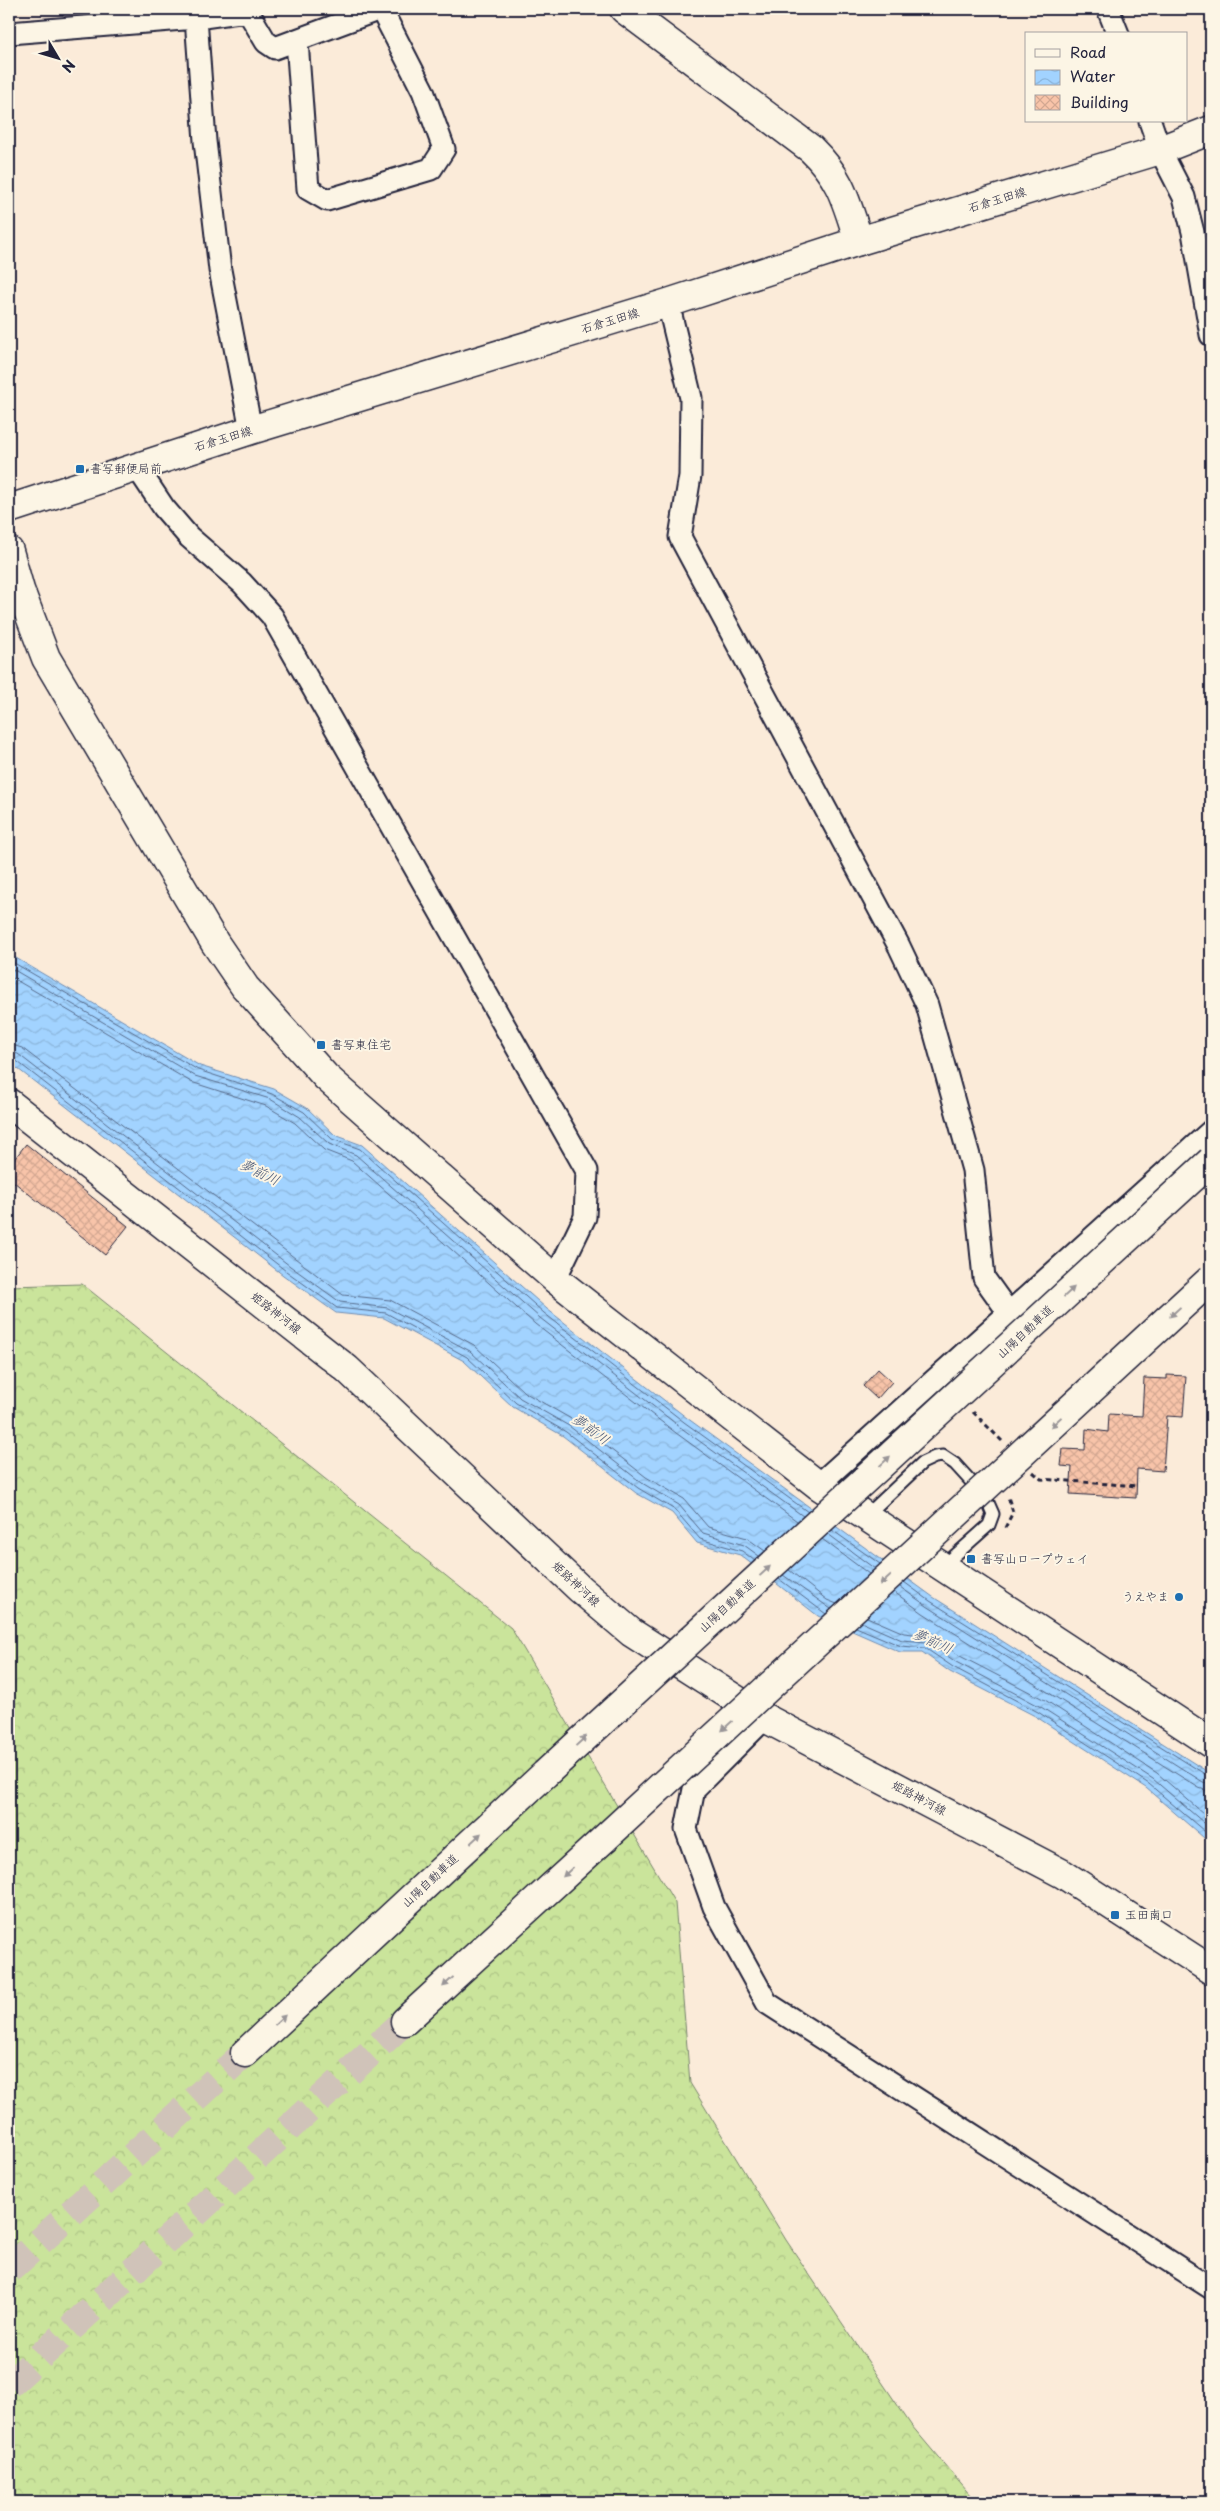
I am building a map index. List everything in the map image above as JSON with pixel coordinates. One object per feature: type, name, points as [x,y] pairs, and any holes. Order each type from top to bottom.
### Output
[{"type":"main road","points":[[624,9],[804,143],[823,161],[841,188],[859,241]]},
{"type":"main road","name":"石倉玉田線","points":[[9,509],[251,430],[668,304],[859,241],[1160,150],[1211,130]]},
{"type":"main road","points":[[9,551],[46,658],[215,943],[245,987],[326,1077],[555,1279],[818,1485],[1211,1743]]},
{"type":"main road","name":"姫路神河線","points":[[9,1103],[347,1369],[592,1600],[632,1633],[765,1718],[1063,1874],[1211,1970]]},
{"type":"main road","name":"山陽自動車道","points":[[245,2053],[1211,1161]]},
{"type":"main road","points":[[405,2021],[1211,1279]]},
{"type":"street","points":[[9,33],[196,18],[239,12],[250,15],[266,42],[275,48],[381,9],[423,91],[444,150],[431,169],[328,200],[308,188],[297,41]]},
{"type":"street","points":[[1108,9],[1117,32]]},
{"type":"street","points":[[196,18],[205,141],[220,270],[251,430]]},
{"type":"street","points":[[1150,122],[1160,150],[1184,197],[1193,232],[1211,332]]},
{"type":"street","points":[[668,304],[691,398],[690,476],[680,537],[716,608],[899,946],[927,1005],[973,1170],[984,1278],[1009,1313]]},
{"type":"street","points":[[136,466],[164,508],[189,537],[242,583],[272,616],[587,1171],[585,1217],[555,1279]]},
{"type":"street","points":[[818,1485],[1211,1131]]},
{"type":"street","points":[[765,1718],[694,1789],[686,1829],[714,1907],[767,2003],[1211,2288]]},
{"type":"lane","points":[[866,1516],[922,1462],[934,1457],[949,1459],[986,1498],[993,1514],[989,1524],[942,1567]]},
{"type":"path","points":[[998,1534],[1012,1518],[1013,1512],[1012,1504],[1004,1493]]},
{"type":"green space","points":[[82,1284],[511,1628],[675,1903],[690,2083],[786,2240],[911,2425],[976,2502],[9,2502],[9,1286]]},
{"type":"water","name":"夢前川","points":[[9,954],[200,1066],[274,1089],[307,1108],[335,1135],[362,1145],[547,1309],[687,1418],[933,1597],[1211,1774],[1211,1844],[1146,1788],[1035,1716],[950,1672],[922,1652],[900,1652],[818,1616],[740,1555],[697,1543],[672,1513],[636,1493],[563,1436],[513,1407],[464,1361],[384,1318],[336,1313],[283,1275],[9,1062]]},
{"type":"building","points":[[26,1144],[128,1226],[105,1255],[9,1178],[9,1166]]},
{"type":"building","points":[[878,1369],[892,1382],[877,1399],[863,1386]]},
{"type":"building","points":[[1167,1375],[1186,1376],[1183,1417],[1167,1416],[1163,1471],[1137,1469],[1136,1498],[1070,1494],[1072,1467],[1061,1466],[1063,1449],[1085,1450],[1086,1429],[1108,1432],[1109,1414],[1142,1416],[1144,1378],[1167,1379]]},
{"type":"tunnel","points":[[9,2385],[405,2021]]},
{"type":"tunnel","points":[[9,2270],[245,2053]]},
{"type":"place","name":"書写郵便局前","points":[[80,469]]},
{"type":"place","name":"書写東住宅","points":[[321,1045]]},
{"type":"place","name":"書写山ロープウェイ","points":[[971,1559]]},
{"type":"place","name":"うえやま","points":[[1179,1597]]},
{"type":"place","name":"玉田南口","points":[[1115,1915]]}]
